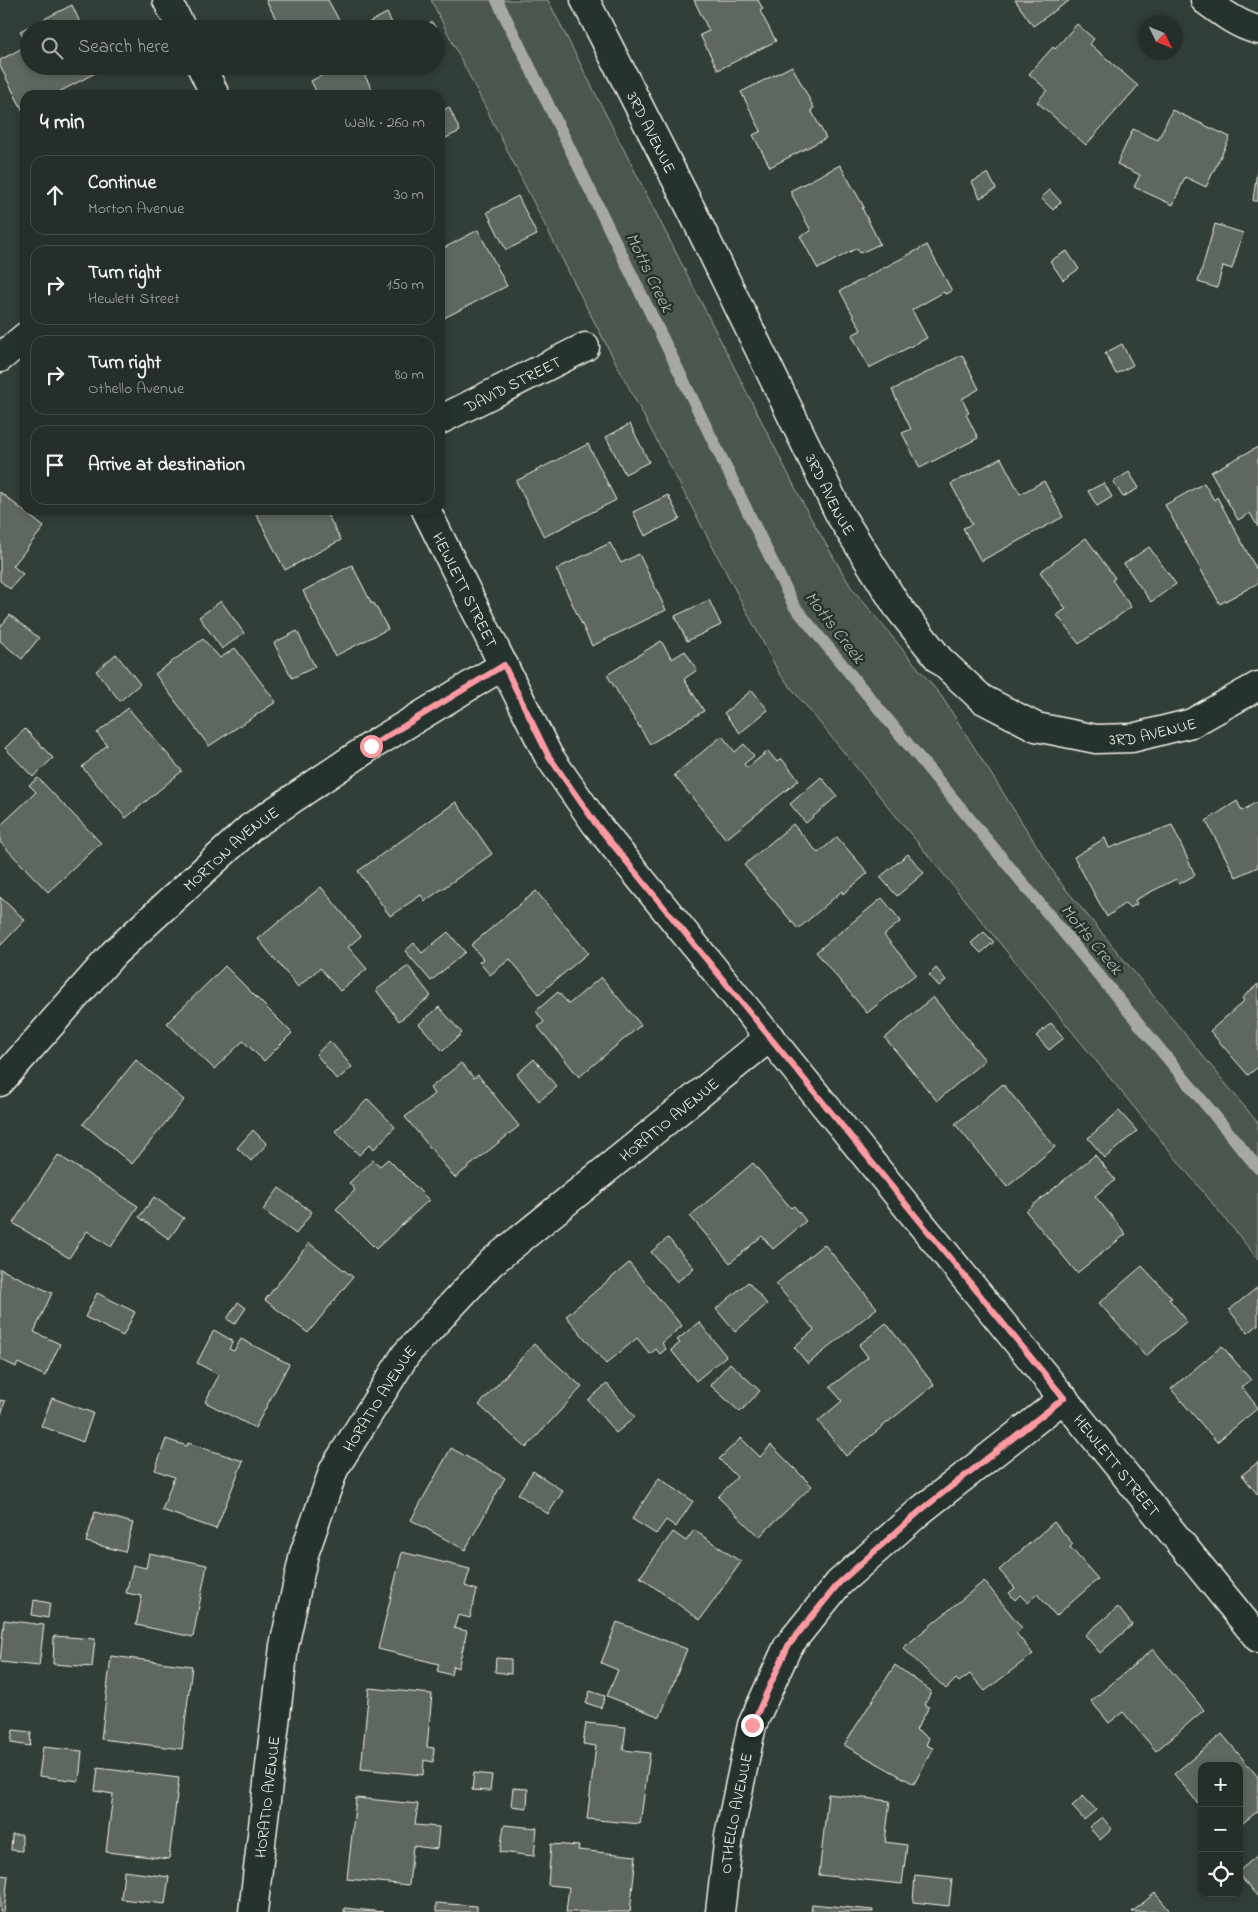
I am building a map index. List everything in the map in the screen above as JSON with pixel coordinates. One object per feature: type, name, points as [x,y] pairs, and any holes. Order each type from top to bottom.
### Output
[{"type":"street","points":[[167,0],[177,20]]},
{"type":"street","name":"3RD AVENUE","points":[[585,0],[699,224],[840,515],[897,606],[939,659],[982,699],[1036,727],[1096,739],[1132,738],[1192,723],[1258,686]]},
{"type":"street","points":[[1205,0],[1224,14],[1255,29]]},
{"type":"street","points":[[206,75],[213,90]]},
{"type":"street","points":[[0,358],[20,341]]},
{"type":"street","name":"DAVID STREET","points":[[445,417],[585,347]]},
{"type":"street","name":"HEWLETT STREET","points":[[429,515],[548,755],[596,824],[1258,1638]]},
{"type":"street","name":"MORTON AVENUE","points":[[0,1082],[114,953],[251,827],[371,746],[504,665]]},
{"type":"street","name":"HORATIO AVENUE","points":[[253,1912],[284,1646],[304,1554],[334,1469],[406,1354],[492,1262],[770,1037]]},
{"type":"street","name":"OTHELLO AVENUE","points":[[720,1912],[729,1836],[752,1725],[788,1646],[839,1583],[920,1511],[1064,1398]]},
{"type":"shaded area","points":[[431,0],[548,0],[809,515],[851,587],[942,697],[1060,882],[1258,1123],[1258,1259],[779,673],[586,306],[445,28],[445,20],[441,20]]},
{"type":"building","points":[[266,0],[328,0],[339,20],[276,20]]},
{"type":"building","points":[[694,0],[758,0],[763,9],[760,11],[776,41],[718,70],[700,35],[709,31]]},
{"type":"building","points":[[1015,0],[1070,0],[1033,26]]},
{"type":"building","points":[[72,5],[79,20],[42,20]]},
{"type":"building","points":[[387,13],[390,20],[374,20]]},
{"type":"building","points":[[1077,24],[1094,39],[1090,44],[1138,86],[1086,145],[1037,102],[1047,90],[1029,74]]},
{"type":"building","points":[[20,49],[20,75],[92,75],[63,90],[20,90],[20,105],[0,66],[0,60]]},
{"type":"building","points":[[792,66],[814,108],[811,110],[826,138],[770,167],[753,135],[761,131],[741,92]]},
{"type":"building","points":[[323,75],[365,75],[372,90],[316,90],[311,81]]},
{"type":"building","points":[[449,107],[460,131],[445,138],[445,109]]},
{"type":"building","points":[[1172,110],[1230,137],[1206,187],[1185,177],[1173,205],[1134,187],[1140,175],[1117,164],[1133,129],[1158,140]]},
{"type":"building","points":[[1258,163],[1258,201],[1253,201]]},
{"type":"building","points":[[840,165],[864,207],[862,208],[880,244],[860,253],[857,248],[818,269],[800,236],[811,231],[790,191]]},
{"type":"building","points":[[988,173],[996,189],[980,198],[972,182]]},
{"type":"building","points":[[1050,190],[1061,202],[1053,210],[1041,198]]},
{"type":"building","points":[[518,196],[537,235],[506,250],[487,212]]},
{"type":"building","points":[[1215,224],[1243,233],[1232,269],[1223,266],[1217,288],[1198,282]]},
{"type":"building","points":[[478,230],[507,286],[445,317],[445,247]]},
{"type":"building","points":[[927,245],[952,291],[945,294],[944,292],[912,310],[927,338],[869,368],[852,335],[861,330],[840,291]]},
{"type":"building","points":[[1067,251],[1079,269],[1063,280],[1050,261]]},
{"type":"building","points":[[1122,344],[1133,365],[1116,374],[1105,353]]},
{"type":"building","points":[[962,355],[979,389],[962,399],[969,413],[966,414],[978,438],[920,468],[902,433],[911,429],[892,390]]},
{"type":"building","points":[[630,424],[649,462],[625,474],[606,437]]},
{"type":"building","points":[[588,444],[616,500],[544,537],[516,481]]},
{"type":"building","points":[[1258,447],[1258,527],[1250,513],[1238,520],[1211,472]]},
{"type":"building","points":[[1001,458],[1020,494],[1044,481],[1063,517],[981,561],[963,528],[972,524],[951,484]]},
{"type":"building","points":[[1129,472],[1139,488],[1123,497],[1113,482]]},
{"type":"building","points":[[1104,483],[1112,497],[1097,506],[1088,491]]},
{"type":"building","points":[[1204,483],[1214,500],[1217,497],[1258,572],[1258,583],[1220,604],[1165,505]]},
{"type":"building","points":[[0,492],[20,508],[20,515],[29,515],[44,527],[13,566],[23,574],[10,589],[0,581]]},
{"type":"building","points":[[668,495],[680,519],[645,536],[633,512]]},
{"type":"building","points":[[257,515],[328,515],[341,540],[285,570]]},
{"type":"building","points":[[1086,538],[1115,578],[1112,580],[1131,607],[1079,644],[1057,615],[1066,609],[1040,572]]},
{"type":"building","points":[[610,543],[621,563],[639,554],[666,610],[592,646],[556,569]]},
{"type":"building","points":[[1149,547],[1176,584],[1151,602],[1124,564]]},
{"type":"building","points":[[352,565],[372,604],[374,603],[388,629],[335,656],[303,591]]},
{"type":"building","points":[[709,600],[721,625],[687,641],[675,616]]},
{"type":"building","points":[[221,601],[244,633],[222,649],[199,617]]},
{"type":"building","points":[[10,615],[39,638],[22,659],[0,641],[0,627]]},
{"type":"building","points":[[297,631],[315,667],[292,678],[274,643]]},
{"type":"building","points":[[203,639],[220,658],[235,648],[276,702],[209,746],[155,674]]},
{"type":"building","points":[[661,641],[672,659],[685,651],[697,670],[684,679],[704,711],[650,744],[607,675]]},
{"type":"building","points":[[116,654],[140,684],[120,701],[96,671]]},
{"type":"building","points":[[752,690],[768,710],[740,733],[724,713]]},
{"type":"building","points":[[128,708],[182,771],[126,818],[82,767],[107,745],[97,733]]},
{"type":"building","points":[[25,729],[53,758],[33,777],[5,748]]},
{"type":"building","points":[[722,736],[735,752],[744,744],[754,756],[744,764],[747,768],[768,751],[777,762],[781,758],[799,780],[726,839],[674,775]]},
{"type":"building","points":[[821,777],[837,796],[806,823],[790,804]]},
{"type":"building","points":[[38,778],[101,843],[48,892],[0,842],[0,826],[36,792],[29,785]]},
{"type":"building","points":[[1237,801],[1242,811],[1258,801],[1258,867],[1236,877],[1206,821]]},
{"type":"building","points":[[456,802],[492,854],[425,901],[421,895],[390,916],[358,871]]},
{"type":"building","points":[[793,824],[818,853],[837,837],[868,873],[843,894],[842,891],[798,929],[744,865]]},
{"type":"building","points":[[1172,825],[1195,875],[1179,884],[1176,879],[1135,900],[1137,904],[1130,908],[1125,903],[1107,917],[1074,857],[1105,838],[1109,848]]},
{"type":"building","points":[[908,854],[924,873],[897,896],[880,877]]},
{"type":"building","points":[[321,887],[361,936],[348,947],[367,969],[340,991],[320,968],[298,987],[258,939]]},
{"type":"building","points":[[536,891],[588,953],[539,994],[510,959],[490,975],[479,962],[483,959],[471,945]]},
{"type":"building","points":[[0,897],[25,920],[0,946]]},
{"type":"building","points":[[882,898],[901,921],[884,935],[916,974],[867,1013],[816,952]]},
{"type":"building","points":[[448,932],[465,952],[431,981],[405,951],[414,943],[422,953]]},
{"type":"building","points":[[984,932],[994,942],[981,953],[971,943]]},
{"type":"building","points":[[225,966],[292,1033],[264,1061],[243,1041],[214,1069],[167,1023]]},
{"type":"building","points":[[408,966],[431,996],[399,1021],[376,990]]},
{"type":"building","points":[[936,968],[946,980],[939,986],[929,975]]},
{"type":"building","points":[[601,977],[641,1025],[579,1077],[538,1027],[544,1022],[536,1011],[558,992],[569,1004]]},
{"type":"building","points":[[1258,984],[1258,1067],[1248,1075],[1210,1031],[1244,1001],[1242,998]]},
{"type":"building","points":[[933,997],[985,1060],[937,1101],[885,1038]]},
{"type":"building","points":[[439,1007],[462,1033],[443,1051],[419,1024]]},
{"type":"building","points":[[1051,1023],[1064,1038],[1049,1050],[1036,1036]]},
{"type":"building","points":[[330,1041],[352,1067],[337,1080],[316,1054]]},
{"type":"building","points":[[534,1059],[557,1087],[539,1101],[517,1074]]},
{"type":"building","points":[[136,1060],[184,1100],[132,1164],[83,1124]]},
{"type":"building","points":[[461,1063],[474,1078],[478,1075],[519,1126],[455,1178],[405,1117],[434,1094],[430,1088]]},
{"type":"building","points":[[1003,1084],[1055,1147],[1007,1187],[955,1124]]},
{"type":"building","points":[[368,1099],[395,1127],[374,1149],[370,1144],[359,1155],[335,1131]]},
{"type":"building","points":[[1119,1111],[1137,1131],[1105,1158],[1088,1138]]},
{"type":"building","points":[[253,1130],[267,1144],[251,1161],[237,1148]]},
{"type":"building","points":[[58,1155],[138,1206],[111,1247],[87,1231],[69,1258],[13,1223]]},
{"type":"building","points":[[1095,1155],[1115,1180],[1095,1196],[1126,1234],[1077,1273],[1026,1211]]},
{"type":"building","points":[[388,1159],[429,1200],[376,1249],[336,1209],[355,1190],[349,1183],[373,1160],[380,1166]]},
{"type":"building","points":[[753,1163],[791,1208],[794,1206],[806,1221],[773,1249],[762,1236],[730,1263],[690,1216]]},
{"type":"building","points":[[279,1188],[312,1212],[296,1234],[263,1210]]},
{"type":"building","points":[[154,1197],[184,1218],[169,1239],[139,1217]]},
{"type":"building","points":[[668,1238],[694,1268],[677,1282],[651,1252]]},
{"type":"building","points":[[309,1243],[353,1277],[308,1333],[265,1300]]},
{"type":"building","points":[[824,1244],[877,1308],[808,1364],[794,1347],[814,1330],[776,1284]]},
{"type":"building","points":[[629,1263],[682,1326],[662,1343],[666,1349],[660,1354],[656,1349],[650,1354],[637,1338],[606,1364],[566,1316]]},
{"type":"building","points":[[1142,1266],[1172,1298],[1169,1299],[1187,1321],[1146,1356],[1099,1303]]},
{"type":"building","points":[[0,1269],[52,1293],[34,1332],[60,1344],[45,1376],[18,1363],[16,1367],[0,1359]]},
{"type":"building","points":[[748,1282],[767,1304],[735,1332],[716,1309]]},
{"type":"building","points":[[1258,1287],[1258,1325],[1248,1333],[1229,1310]]},
{"type":"building","points":[[97,1293],[135,1312],[123,1336],[85,1317]]},
{"type":"building","points":[[238,1302],[246,1308],[235,1324],[227,1319]]},
{"type":"building","points":[[699,1322],[726,1356],[696,1381],[671,1350],[680,1343],[677,1340]]},
{"type":"building","points":[[886,1323],[934,1385],[846,1456],[818,1421],[842,1401],[830,1387],[868,1357],[859,1345]]},
{"type":"building","points":[[214,1330],[233,1341],[229,1349],[234,1351],[241,1339],[289,1364],[255,1428],[205,1402],[219,1375],[197,1363]]},
{"type":"building","points":[[534,1344],[582,1387],[526,1448],[479,1405]]},
{"type":"building","points":[[1222,1346],[1251,1380],[1242,1387],[1258,1408],[1217,1442],[1171,1389]]},
{"type":"building","points":[[730,1363],[760,1391],[740,1412],[710,1385]]},
{"type":"building","points":[[607,1384],[635,1417],[616,1433],[588,1400]]},
{"type":"building","points":[[52,1398],[93,1413],[83,1442],[41,1426]]},
{"type":"building","points":[[0,1400],[5,1401],[0,1419]]},
{"type":"building","points":[[741,1438],[760,1457],[771,1445],[812,1486],[759,1537],[718,1497],[737,1477],[719,1459]]},
{"type":"building","points":[[166,1439],[187,1446],[188,1443],[243,1461],[216,1529],[162,1510],[174,1477],[155,1470]]},
{"type":"building","points":[[451,1448],[505,1478],[465,1550],[411,1520]]},
{"type":"building","points":[[1258,1462],[1258,1495],[1242,1475]]},
{"type":"building","points":[[533,1471],[563,1491],[548,1514],[518,1494]]},
{"type":"building","points":[[659,1478],[693,1501],[676,1527],[666,1520],[656,1534],[632,1519]]},
{"type":"building","points":[[95,1512],[133,1523],[125,1552],[86,1542]]},
{"type":"building","points":[[1054,1522],[1073,1544],[1070,1547],[1098,1579],[1056,1616],[1037,1594],[1028,1603],[1020,1595],[1015,1600],[1009,1593],[1015,1588],[999,1570]]},
{"type":"building","points":[[694,1530],[741,1562],[700,1620],[640,1577],[673,1532],[686,1541]]},
{"type":"building","points":[[402,1552],[470,1569],[465,1586],[477,1590],[470,1618],[458,1615],[454,1628],[467,1631],[458,1668],[453,1666],[451,1675],[437,1671],[439,1664],[378,1649]]},
{"type":"building","points":[[149,1553],[207,1565],[193,1637],[136,1625],[142,1596],[126,1593],[133,1565],[146,1568]]},
{"type":"building","points":[[984,1581],[1022,1628],[1016,1633],[1033,1654],[985,1691],[970,1674],[959,1682],[956,1679],[946,1689],[903,1648]]},
{"type":"building","points":[[34,1600],[50,1603],[48,1618],[32,1615]]},
{"type":"building","points":[[1118,1607],[1132,1625],[1100,1653],[1085,1635]]},
{"type":"building","points":[[4,1620],[44,1625],[39,1666],[0,1662]]},
{"type":"building","points":[[617,1622],[687,1649],[660,1717],[607,1696],[618,1670],[601,1663]]},
{"type":"building","points":[[54,1636],[95,1639],[92,1667],[53,1664]]},
{"type":"building","points":[[1153,1649],[1204,1710],[1156,1751],[1123,1712],[1109,1723],[1091,1701]]},
{"type":"building","points":[[111,1656],[192,1666],[182,1749],[101,1739]]},
{"type":"building","points":[[496,1658],[511,1659],[511,1674],[495,1672]]},
{"type":"building","points":[[895,1665],[931,1691],[925,1705],[929,1707],[916,1730],[929,1738],[926,1745],[933,1748],[914,1784],[844,1745]]},
{"type":"building","points":[[369,1688],[432,1694],[427,1747],[434,1748],[433,1762],[424,1760],[423,1775],[361,1769]]},
{"type":"building","points":[[590,1691],[605,1696],[601,1708],[586,1703]]},
{"type":"building","points":[[586,1723],[626,1727],[623,1750],[650,1753],[640,1824],[587,1819],[596,1746],[583,1744]]},
{"type":"building","points":[[13,1730],[31,1732],[30,1746],[11,1743]]},
{"type":"building","points":[[1222,1734],[1258,1777],[1258,1811],[1243,1823],[1243,1762],[1198,1762],[1198,1803],[1174,1774]]},
{"type":"building","points":[[43,1747],[82,1751],[79,1781],[39,1776]]},
{"type":"building","points":[[98,1768],[179,1778],[169,1859],[106,1852],[113,1794],[95,1791]]},
{"type":"building","points":[[474,1773],[492,1775],[490,1791],[472,1790]]},
{"type":"building","points":[[513,1788],[528,1789],[527,1808],[511,1806]]},
{"type":"building","points":[[828,1794],[890,1801],[885,1842],[907,1845],[902,1884],[819,1875]]},
{"type":"building","points":[[1083,1796],[1096,1810],[1084,1820],[1072,1806]]},
{"type":"building","points":[[356,1798],[418,1804],[415,1825],[439,1827],[437,1849],[413,1846],[409,1885],[347,1879]]},
{"type":"building","points":[[1102,1817],[1112,1829],[1100,1840],[1089,1827]]},
{"type":"building","points":[[504,1825],[537,1828],[534,1856],[500,1852]]},
{"type":"building","points":[[12,1835],[22,1835],[22,1851],[11,1850]]},
{"type":"building","points":[[551,1844],[579,1846],[578,1850],[636,1856],[630,1912],[566,1912],[569,1887],[548,1885]]},
{"type":"building","points":[[1258,1855],[1258,1897],[1243,1880],[1243,1868]]},
{"type":"building","points":[[124,1871],[169,1877],[165,1904],[121,1899]]},
{"type":"building","points":[[0,1875],[8,1876],[4,1912],[0,1912]]},
{"type":"building","points":[[915,1875],[952,1879],[949,1906],[913,1902]]},
{"type":"building","points":[[1155,1893],[1171,1912],[1132,1912]]},
{"type":"building","points":[[436,1903],[477,1906],[477,1912],[436,1912]]},
{"type":"building","points":[[812,1904],[873,1910],[873,1912],[811,1912]]},
{"type":"building","points":[[344,1908],[383,1912],[344,1912]]},
{"type":"waterway","name":"Motts Creek","points":[[497,0],[794,606],[1258,1168]]},
{"type":"route","points":[[371,746],[504,665],[548,755],[596,824],[1064,1398],[920,1511],[839,1583],[788,1646],[752,1725]]}]
